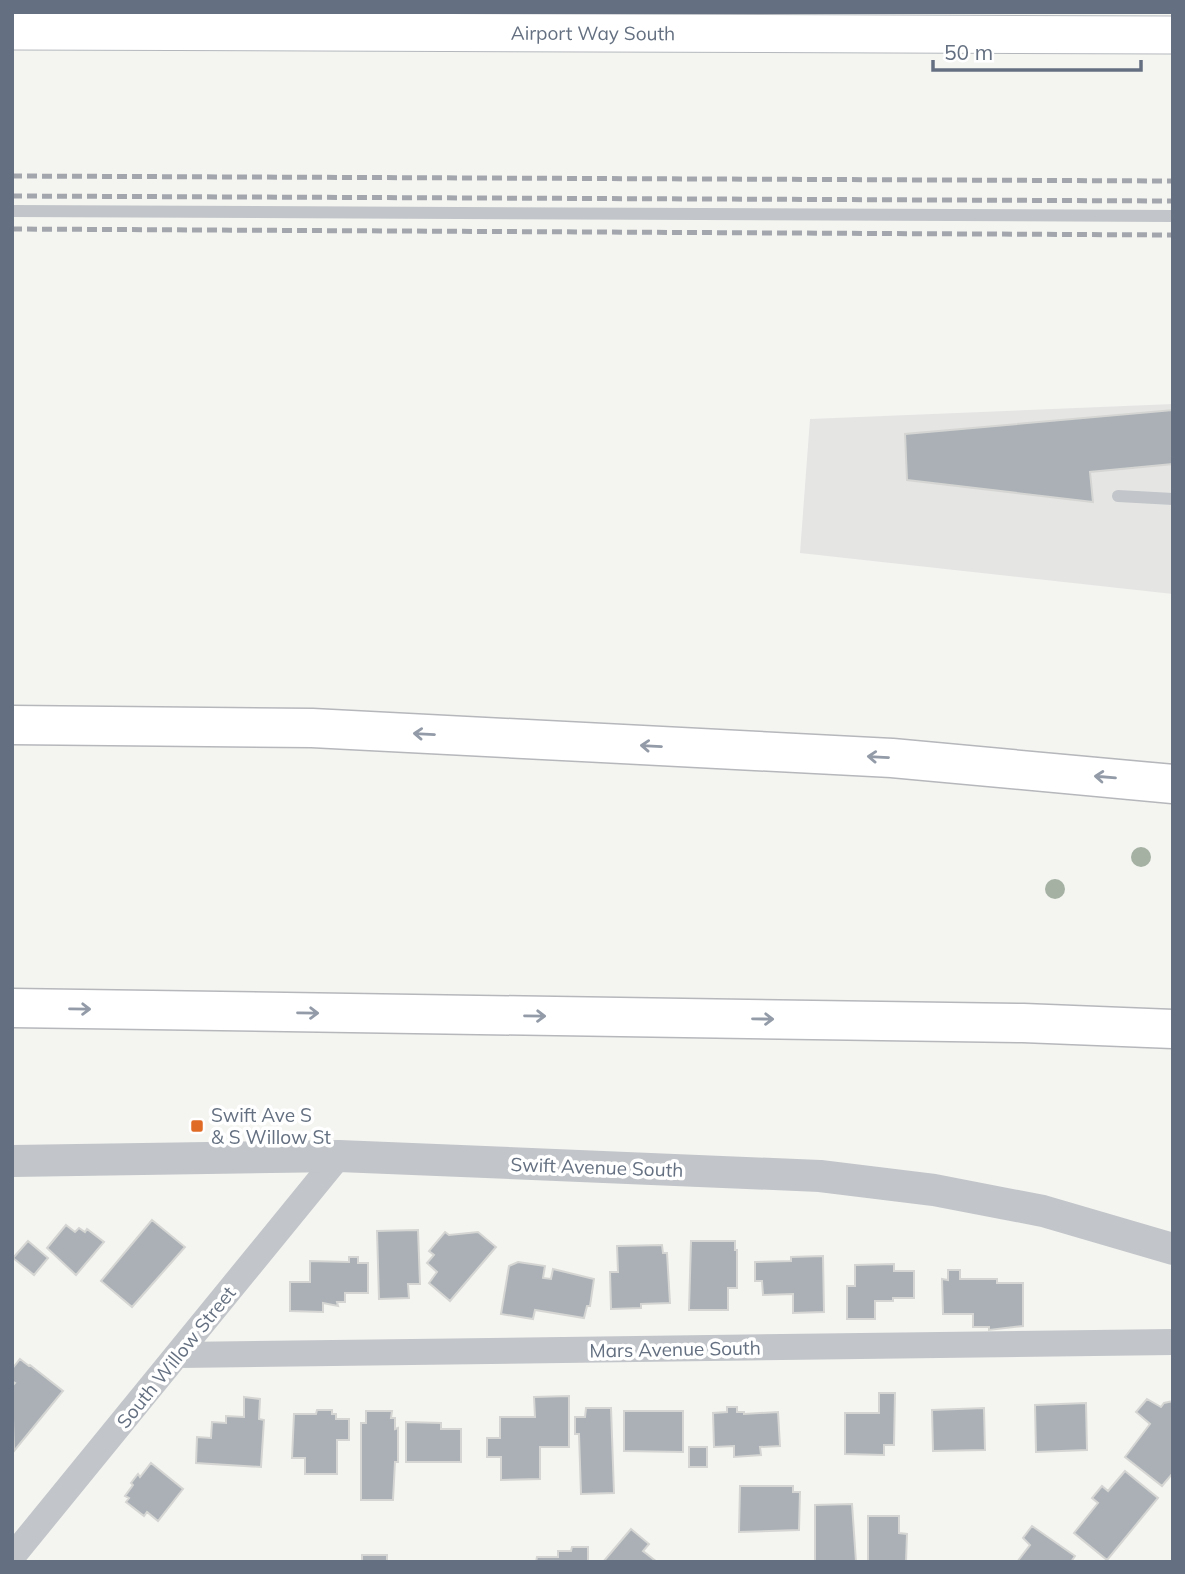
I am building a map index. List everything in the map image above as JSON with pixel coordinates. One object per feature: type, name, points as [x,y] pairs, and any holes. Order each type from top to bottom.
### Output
[{"type":"highway","points":[[12,725],[312,728],[892,758],[1173,784]]},
{"type":"highway","points":[[12,1008],[1023,1023],[1173,1029]]},
{"type":"highway","points":[[1023,1023],[1173,1047]]},
{"type":"main road","name":"Airport Way South","points":[[12,31],[1173,35]]},
{"type":"street","name":"Swift Avenue South","points":[[12,1161],[339,1156],[820,1176],[888,1184],[1043,1211],[1173,1248]]},
{"type":"street","name":"South Willow Street","points":[[12,1557],[339,1156]]},
{"type":"street","name":"Mars Avenue South","points":[[178,1355],[1173,1342]]},
{"type":"lane","points":[[12,211],[1173,216]]},
{"type":"lane","points":[[1118,496],[1173,499]]},
{"type":"shaded area","points":[[1173,404],[1173,594],[800,553],[810,419]]},
{"type":"building","points":[[1173,410],[1173,464],[1090,472],[1093,502],[907,480],[905,434]]},
{"type":"building","points":[[152,1220],[185,1247],[132,1307],[101,1281]]},
{"type":"building","points":[[66,1225],[75,1232],[79,1228],[85,1232],[87,1229],[104,1242],[76,1275],[47,1248]]},
{"type":"building","points":[[418,1230],[420,1284],[408,1284],[409,1298],[379,1299],[377,1231]]},
{"type":"building","points":[[445,1232],[449,1235],[478,1232],[496,1247],[450,1301],[429,1283],[437,1272],[427,1263],[434,1255],[429,1251]]},
{"type":"building","points":[[28,1241],[48,1258],[34,1275],[13,1258]]},
{"type":"building","points":[[691,1241],[735,1241],[737,1288],[728,1288],[728,1310],[689,1310]]},
{"type":"building","points":[[662,1245],[663,1253],[667,1253],[670,1303],[611,1309],[610,1272],[618,1272],[617,1246]]},
{"type":"building","points":[[823,1256],[824,1312],[793,1313],[793,1294],[763,1295],[762,1281],[755,1281],[755,1262],[791,1261],[791,1257]]},
{"type":"building","points":[[349,1257],[358,1257],[358,1263],[368,1263],[368,1293],[345,1293],[345,1302],[337,1302],[338,1306],[323,1303],[323,1312],[290,1311],[290,1282],[310,1282],[310,1261],[349,1262]]},
{"type":"building","points":[[518,1262],[545,1266],[543,1278],[551,1279],[553,1269],[594,1279],[590,1306],[587,1306],[584,1318],[535,1310],[533,1319],[501,1314],[509,1266]]},
{"type":"building","points":[[894,1264],[894,1271],[914,1271],[914,1298],[875,1301],[875,1319],[847,1319],[847,1286],[855,1286],[855,1265]]},
{"type":"building","points":[[948,1270],[960,1270],[960,1279],[997,1279],[997,1283],[1023,1283],[1023,1326],[989,1330],[989,1327],[973,1327],[973,1314],[943,1314],[942,1279],[948,1280]]},
{"type":"building","points":[[20,1359],[63,1391],[14,1451],[12,1386],[15,1383],[12,1381],[12,1369]]},
{"type":"building","points":[[879,1393],[895,1393],[894,1445],[884,1445],[884,1455],[845,1454],[845,1413],[879,1413]]},
{"type":"building","points":[[569,1396],[569,1447],[540,1447],[540,1479],[501,1480],[501,1457],[487,1457],[487,1438],[500,1438],[500,1417],[535,1417],[534,1397]]},
{"type":"building","points":[[244,1397],[260,1399],[259,1419],[264,1420],[261,1467],[196,1463],[197,1437],[211,1438],[212,1422],[226,1423],[226,1416],[244,1417]]},
{"type":"building","points":[[1147,1399],[1161,1407],[1164,1403],[1173,1401],[1173,1473],[1162,1486],[1125,1457],[1150,1424],[1136,1412]]},
{"type":"building","points":[[1086,1403],[1087,1450],[1036,1452],[1035,1405]]},
{"type":"building","points":[[727,1407],[737,1407],[737,1412],[744,1414],[778,1412],[780,1446],[760,1447],[761,1455],[734,1457],[734,1446],[714,1447],[713,1413],[727,1412]]},
{"type":"building","points":[[586,1408],[611,1408],[614,1493],[581,1494],[579,1434],[575,1434],[575,1417],[585,1417]]},
{"type":"building","points":[[984,1408],[985,1450],[933,1451],[932,1410]]},
{"type":"building","points":[[317,1410],[332,1410],[336,1419],[349,1419],[349,1440],[337,1440],[337,1474],[305,1474],[305,1458],[292,1458],[294,1414],[316,1414]]},
{"type":"building","points":[[366,1411],[392,1411],[391,1418],[395,1418],[395,1429],[398,1428],[398,1462],[395,1462],[393,1500],[361,1500],[361,1423],[366,1423]]},
{"type":"building","points":[[624,1411],[683,1411],[683,1452],[624,1451]]},
{"type":"building","points":[[406,1422],[441,1423],[441,1429],[461,1429],[461,1462],[406,1462]]},
{"type":"building","points":[[689,1447],[707,1447],[707,1467],[689,1467]]},
{"type":"building","points":[[151,1463],[183,1489],[158,1521],[147,1512],[144,1516],[126,1502],[129,1498],[125,1496],[138,1474],[140,1477]]},
{"type":"building","points":[[1125,1471],[1158,1498],[1107,1560],[1074,1533],[1098,1503],[1092,1498],[1102,1486],[1108,1491]]},
{"type":"building","points":[[740,1486],[793,1486],[793,1492],[800,1492],[799,1530],[739,1532]]},
{"type":"building","points":[[852,1504],[856,1562],[815,1562],[815,1505]]},
{"type":"building","points":[[868,1516],[899,1516],[899,1533],[907,1534],[906,1562],[868,1562]]},
{"type":"building","points":[[1032,1526],[1075,1556],[1071,1562],[1017,1562],[1030,1545],[1023,1538]]},
{"type":"building","points":[[631,1529],[649,1544],[643,1551],[657,1562],[603,1562]]},
{"type":"building","points":[[572,1547],[588,1547],[588,1562],[536,1562],[537,1557],[558,1557],[558,1551],[571,1551]]},
{"type":"building","points":[[362,1555],[387,1555],[387,1562],[362,1562]]},
{"type":"railway","points":[[12,176],[1173,181]]},
{"type":"railway","points":[[12,196],[1173,201]]},
{"type":"railway","points":[[12,229],[1173,235]]},
{"type":"place","name":"Swift Ave S & S Willow St","points":[[197,1126]]}]
